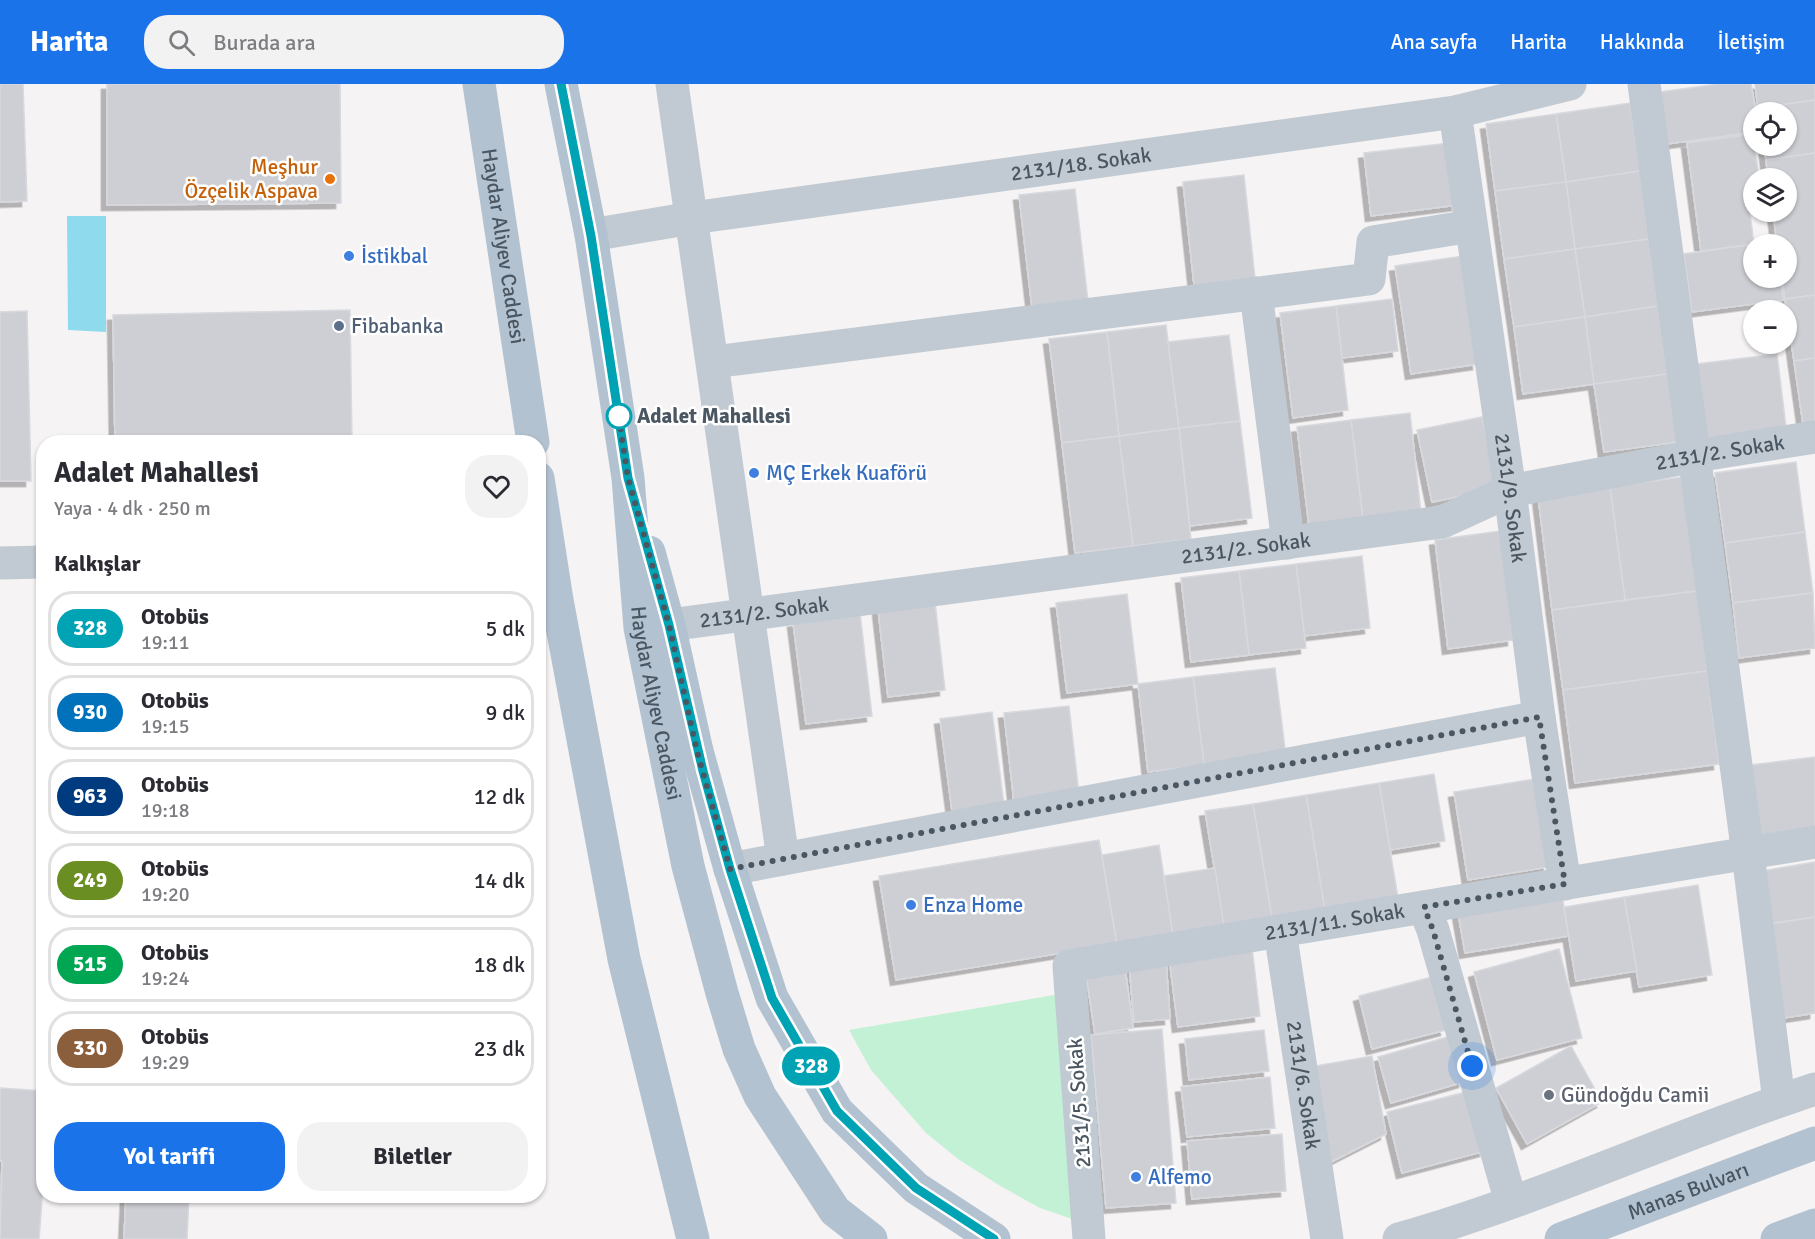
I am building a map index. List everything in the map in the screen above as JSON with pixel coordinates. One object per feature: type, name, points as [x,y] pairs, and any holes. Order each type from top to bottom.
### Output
[{"type":"main road","name":"Haydar Aliyev Caddesi","points":[[479,84],[532,435]]},
{"type":"main road","name":"Haydar Aliyev Caddesi","points":[[561,84],[591,236],[628,478],[640,628],[688,866],[739,1048],[760,1096],[835,1211],[871,1239]]},
{"type":"main road","points":[[628,478],[669,625],[697,751],[730,869],[772,998],[837,1111],[916,1188],[994,1239]]},
{"type":"main road","points":[[546,550],[624,959],[693,1239]]},
{"type":"main road","name":"Manas Bulvarı","points":[[1562,1239],[1815,1143]]},
{"type":"main road","points":[[1777,1239],[1815,1225]]},
{"type":"street","points":[[672,84],[783,859]]},
{"type":"street","name":"2131/18. Sokak","points":[[591,236],[692,218],[1455,112],[1570,84]]},
{"type":"street","points":[[1644,84],[1779,1101]]},
{"type":"street","name":"2131/9. Sokak","points":[[1455,112],[1510,491],[1539,717],[1565,884]]},
{"type":"street","points":[[713,362],[1369,279],[1374,242],[1471,226]]},
{"type":"street","points":[[1256,293],[1288,543]]},
{"type":"street","name":"2131/2. Sokak","points":[[669,625],[1442,522],[1510,491],[1695,456],[1815,437]]},
{"type":"street","points":[[0,563],[36,562]]},
{"type":"street","points":[[730,869],[1539,717]]},
{"type":"street","name":"2131/11. Sokak","points":[[1069,966],[1815,842]]},
{"type":"street","points":[[1424,907],[1433,930],[1511,1202]]},
{"type":"street","name":"2131/6. Sokak","points":[[1280,931],[1327,1239]]},
{"type":"street","name":"2131/5. Sokak","points":[[1069,966],[1089,1239]]},
{"type":"street","points":[[1399,1239],[1452,1224],[1815,1089]]},
{"type":"green space","points":[[1060,994],[1081,1222],[1040,1208],[1002,1187],[958,1159],[926,1133],[871,1070],[849,1030]]},
{"type":"water","points":[[67,216],[106,216],[106,332],[68,330]]},
{"type":"building","points":[[0,84],[23,84],[27,201],[0,202]]},
{"type":"building","points":[[107,84],[340,84],[341,203],[107,205]]},
{"type":"building","points":[[1719,84],[1751,84],[1754,102],[1743,102],[1743,134],[1667,144],[1660,92]]},
{"type":"building","points":[[1755,84],[1815,84],[1815,100],[1797,103],[1757,102]]},
{"type":"building","points":[[1815,100],[1815,153],[1797,156],[1797,103]]},
{"type":"building","points":[[1630,103],[1640,171],[1566,182],[1556,114]]},
{"type":"building","points":[[1556,114],[1566,182],[1495,191],[1486,124]]},
{"type":"building","points":[[1743,135],[1743,156],[1756,156],[1758,168],[1743,168],[1743,222],[1751,222],[1753,234],[1743,234],[1743,245],[1701,251],[1687,143]]},
{"type":"building","points":[[1449,143],[1457,205],[1371,216],[1364,153]]},
{"type":"building","points":[[1815,153],[1815,295],[1785,299],[1783,288],[1797,288],[1797,234],[1776,234],[1774,222],[1797,222],[1797,168],[1767,168],[1766,160]]},
{"type":"building","points":[[1765,156],[1794,156],[1766,160]]},
{"type":"building","points":[[1640,171],[1649,239],[1575,249],[1566,182]]},
{"type":"building","points":[[1244,175],[1256,288],[1195,294],[1183,182]]},
{"type":"building","points":[[1566,182],[1575,249],[1504,259],[1495,191]]},
{"type":"building","points":[[1075,189],[1088,301],[1032,308],[1019,195]]},
{"type":"building","points":[[1649,239],[1658,306],[1585,317],[1575,249]]},
{"type":"building","points":[[1743,246],[1743,288],[1782,288],[1783,300],[1743,300],[1743,305],[1692,312],[1684,254]]},
{"type":"building","points":[[1575,249],[1585,317],[1514,327],[1504,259]]},
{"type":"building","points":[[1463,256],[1478,364],[1411,374],[1395,266]]},
{"type":"building","points":[[1815,295],[1815,358],[1794,361],[1793,354],[1797,354],[1797,300],[1785,299]]},
{"type":"building","points":[[1392,299],[1398,351],[1342,358],[1336,306]]},
{"type":"building","points":[[1336,306],[1348,410],[1293,418],[1280,313]]},
{"type":"building","points":[[1658,306],[1667,374],[1594,384],[1585,317]]},
{"type":"building","points":[[350,310],[352,435],[115,435],[113,315]]},
{"type":"building","points":[[27,311],[31,481],[0,481],[0,312]]},
{"type":"building","points":[[1585,317],[1594,384],[1523,394],[1514,327]]},
{"type":"building","points":[[1166,325],[1179,428],[1119,436],[1107,332]]},
{"type":"building","points":[[1107,332],[1119,436],[1062,443],[1049,339]]},
{"type":"building","points":[[1229,335],[1240,421],[1179,428],[1168,342]]},
{"type":"building","points":[[1777,354],[1787,435],[1707,446],[1697,364]]},
{"type":"building","points":[[1815,358],[1815,422],[1803,424],[1794,361]]},
{"type":"building","points":[[1667,374],[1677,442],[1604,452],[1594,384]]},
{"type":"building","points":[[1410,413],[1421,513],[1363,520],[1351,420]]},
{"type":"building","points":[[1482,417],[1496,489],[1432,502],[1417,430]]},
{"type":"building","points":[[1351,420],[1363,520],[1309,526],[1297,427]]},
{"type":"building","points":[[1240,421],[1252,518],[1190,526],[1179,428]]},
{"type":"building","points":[[1179,428],[1191,539],[1133,546],[1119,436]]},
{"type":"building","points":[[1119,436],[1133,546],[1075,553],[1062,443]]},
{"type":"building","points":[[1796,462],[1805,532],[1725,543],[1715,473]]},
{"type":"building","points":[[1682,477],[1697,591],[1625,600],[1610,487]]},
{"type":"building","points":[[1610,487],[1625,600],[1552,610],[1538,496]]},
{"type":"building","points":[[1500,531],[1513,640],[1448,649],[1435,540]]},
{"type":"building","points":[[1805,532],[1813,593],[1733,603],[1725,543]]},
{"type":"building","points":[[1362,556],[1370,628],[1304,636],[1296,564]]},
{"type":"building","points":[[1296,564],[1306,648],[1249,655],[1239,571]]},
{"type":"building","points":[[1239,571],[1249,655],[1191,662],[1181,578]]},
{"type":"building","points":[[1697,591],[1707,671],[1563,690],[1552,610]]},
{"type":"building","points":[[1813,593],[1815,648],[1739,658],[1733,603]]},
{"type":"building","points":[[1127,594],[1138,684],[1067,693],[1056,603]]},
{"type":"building","points":[[935,602],[945,690],[888,697],[878,609]]},
{"type":"building","points":[[860,613],[872,716],[806,724],[793,622]]},
{"type":"building","points":[[1275,668],[1286,756],[1204,765],[1193,677]]},
{"type":"building","points":[[1707,671],[1719,764],[1575,783],[1563,690]]},
{"type":"building","points":[[1193,677],[1204,765],[1148,772],[1138,684]]},
{"type":"building","points":[[1069,706],[1079,794],[1014,802],[1004,713]]},
{"type":"building","points":[[992,712],[1004,805],[952,811],[940,719]]},
{"type":"building","points":[[1815,757],[1815,833],[1761,840],[1751,765]]},
{"type":"building","points":[[1434,774],[1445,841],[1390,850],[1379,783]]},
{"type":"building","points":[[1535,779],[1549,867],[1468,880],[1454,792]]},
{"type":"building","points":[[1379,783],[1398,898],[1325,911],[1306,795]]},
{"type":"building","points":[[1306,795],[1325,911],[1272,919],[1253,804]]},
{"type":"building","points":[[1253,804],[1272,919],[1224,927],[1205,811]]},
{"type":"building","points":[[1099,840],[1117,944],[896,980],[879,876]]},
{"type":"building","points":[[1159,845],[1173,935],[1117,944],[1102,855]]},
{"type":"building","points":[[1815,862],[1815,917],[1769,924],[1761,871]]},
{"type":"building","points":[[1215,868],[1224,927],[1173,935],[1164,876]]},
{"type":"building","points":[[1698,885],[1712,975],[1639,987],[1624,897]]},
{"type":"building","points":[[1562,895],[1569,936],[1465,953],[1458,912]]},
{"type":"building","points":[[1624,897],[1637,971],[1576,981],[1564,907]]},
{"type":"building","points":[[1815,917],[1815,1013],[1784,1018],[1769,924]]},
{"type":"building","points":[[1252,947],[1260,1016],[1178,1027],[1169,957]]},
{"type":"building","points":[[1559,949],[1582,1038],[1497,1060],[1474,972]]},
{"type":"building","points":[[1166,960],[1170,1019],[1134,1022],[1129,963]]},
{"type":"building","points":[[1125,968],[1133,1028],[1095,1034],[1086,974]]},
{"type":"building","points":[[1432,977],[1446,1030],[1372,1049],[1359,996]]},
{"type":"building","points":[[1162,1029],[1176,1203],[1106,1208],[1091,1035]]},
{"type":"building","points":[[1264,1030],[1269,1071],[1189,1080],[1185,1039]]},
{"type":"building","points":[[1451,1036],[1464,1082],[1391,1103],[1378,1057]]},
{"type":"building","name":"Gündoğdu Camii","points":[[1571,1046],[1602,1102],[1527,1144],[1496,1088]]},
{"type":"building","points":[[1372,1056],[1386,1134],[1321,1167],[1304,1068]]},
{"type":"building","points":[[1270,1077],[1275,1128],[1187,1137],[1181,1087]]},
{"type":"building","points":[[0,1088],[36,1090],[36,1203],[42,1203],[39,1239],[0,1239],[2,1161],[0,1161]]},
{"type":"building","points":[[1470,1091],[1485,1151],[1402,1173],[1387,1112]]},
{"type":"building","points":[[1282,1134],[1286,1191],[1192,1199],[1187,1141]]},
{"type":"building","points":[[126,1203],[189,1203],[187,1239],[124,1239]]},
{"type":"bus line","name":"328","points":[[561,84],[591,236],[628,478],[669,625],[697,751],[730,869],[772,998],[837,1111],[916,1188],[994,1239]]},
{"type":"place","name":"Meşhur Özçelik Aspava","points":[[330,179]]},
{"type":"place","name":"İstikbal","points":[[349,256]]},
{"type":"place","name":"Fibabanka","points":[[339,326]]},
{"type":"place","name":"Adalet Mahallesi","points":[[619,416]]},
{"type":"place","name":"MÇ Erkek Kuaförü","points":[[754,473]]},
{"type":"place","name":"Enza Home","points":[[911,905]]},
{"type":"place","name":"Gündoğdu Camii","points":[[1549,1095]]},
{"type":"place","name":"Alfemo","points":[[1136,1177]]},
{"type":"route","points":[[619,416],[618,412],[628,478],[669,625],[697,751],[730,869],[1539,717],[1565,884],[1424,907],[1433,930],[1472,1066]]}]
